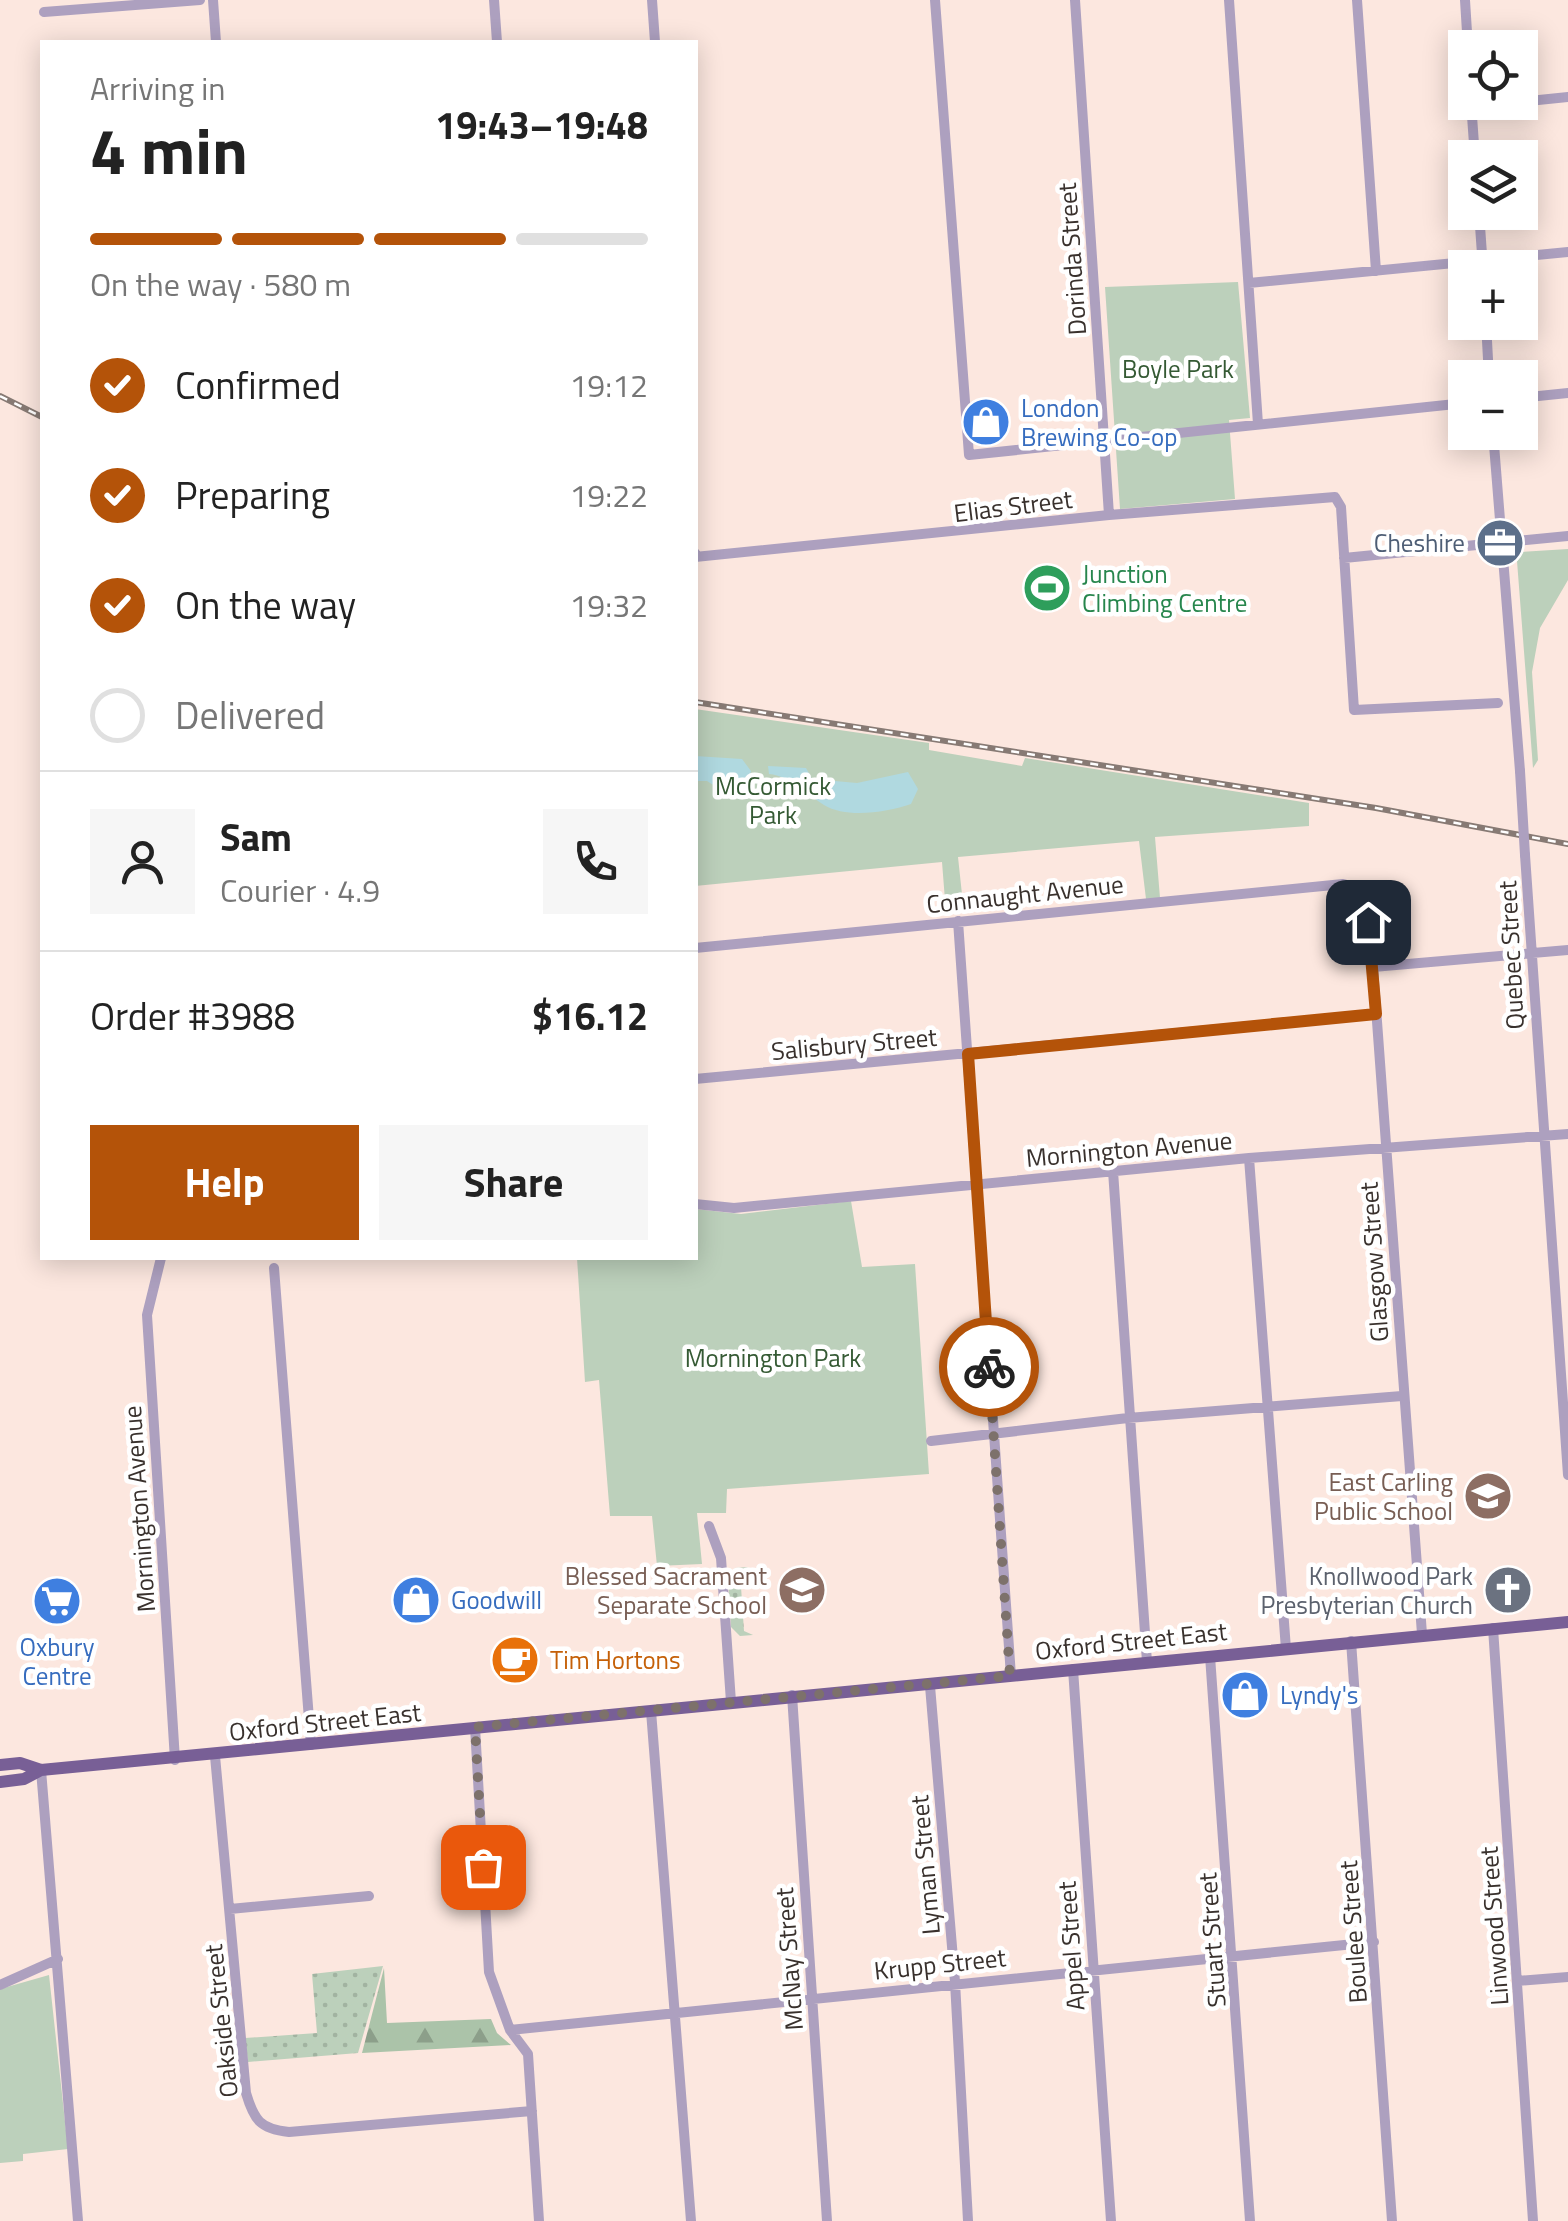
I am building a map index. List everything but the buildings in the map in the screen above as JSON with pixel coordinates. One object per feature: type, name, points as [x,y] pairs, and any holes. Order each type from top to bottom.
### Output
[{"type":"main road","name":"Oxford Street East","points":[[0,1765],[20,1763],[41,1770],[175,1760],[792,1695],[930,1686],[1568,1622]]},
{"type":"main road","name":"Oxford Street East","points":[[0,1782],[24,1780],[41,1770]]},
{"type":"street","points":[[44,12],[200,0]]},
{"type":"street","points":[[212,0],[216,40]]},
{"type":"street","points":[[494,0],[496,40]]},
{"type":"street","points":[[652,0],[655,40]]},
{"type":"street","points":[[935,0],[968,455],[1448,405]]},
{"type":"street","name":"Dorinda Street","points":[[1075,0],[1110,515]]},
{"type":"street","points":[[1230,0],[1258,424]]},
{"type":"street","points":[[1357,0],[1376,270]]},
{"type":"street","points":[[1465,0],[1467,30]]},
{"type":"street","points":[[1538,100],[1568,97]]},
{"type":"street","points":[[1538,256],[1568,252]]},
{"type":"street","points":[[1249,283],[1448,266]]},
{"type":"street","points":[[1538,396],[1568,393]]},
{"type":"street","name":"Quebec Street","points":[[1494,450],[1568,1475]]},
{"type":"street","name":"Elias Street","points":[[698,555],[1335,497],[1341,507],[1344,558]]},
{"type":"street","points":[[1498,704],[1354,710],[1344,558],[1568,536]]},
{"type":"street","name":"Connaught Avenue","points":[[698,948],[1342,884],[1359,888]]},
{"type":"street","name":"Glasgow Street","points":[[1359,888],[1366,899],[1373,968],[1422,1634]]},
{"type":"street","points":[[958,921],[1010,1676]]},
{"type":"street","points":[[1373,968],[1568,950]]},
{"type":"street","name":"Salisbury Street","points":[[698,1079],[1376,1014]]},
{"type":"street","name":"Mornington Avenue","points":[[698,1204],[734,1208],[1112,1170],[1568,1134]]},
{"type":"street","points":[[1249,1158],[1286,1649]]},
{"type":"street","points":[[1112,1170],[1147,1662]]},
{"type":"street","name":"Mornington Avenue","points":[[161,1260],[147,1315],[175,1760]]},
{"type":"street","points":[[274,1268],[311,1745]]},
{"type":"street","points":[[931,1440],[1128,1418],[1402,1396]]},
{"type":"street","points":[[709,1526],[721,1558],[732,1702]]},
{"type":"street","name":"Linwood Street","points":[[1494,1628],[1533,2221]]},
{"type":"street","name":"Boulee Street","points":[[1351,1641],[1392,2221]]},
{"type":"street","name":"Stuart Street","points":[[1210,1656],[1250,2221]]},
{"type":"street","name":"Appel Street","points":[[1073,1669],[1111,2221]]},
{"type":"street","name":"Lyman Street","points":[[930,1686],[955,1982],[968,2221]]},
{"type":"street","name":"McNay Street","points":[[792,1695],[827,2221]]},
{"type":"street","points":[[652,1711],[691,2221]]},
{"type":"street","points":[[475,1727],[489,1972],[510,2030],[528,2054],[539,2221]]},
{"type":"street","name":"Oakside Street","points":[[216,1756],[246,2093],[254,2118],[266,2130],[289,2132],[532,2112]]},
{"type":"street","points":[[41,1770],[78,2221]]},
{"type":"street","points":[[230,1908],[368,1896]]},
{"type":"street","name":"Krupp Street","points":[[510,2030],[1374,1942]]},
{"type":"street","points":[[0,1984],[58,1959]]},
{"type":"street","points":[[1517,1981],[1568,1977]]},
{"type":"green space","name":"Boyle Park","points":[[1238,282],[1250,418],[1229,420],[1235,499],[1120,509],[1105,287]]},
{"type":"green space","points":[[1568,549],[1568,580],[1540,628],[1532,672],[1538,760],[1533,768],[1517,561],[1520,552]]},
{"type":"green space","name":"McCormick Park","points":[[698,709],[929,743],[929,750],[1022,766],[1025,758],[1309,803],[1309,826],[1155,837],[1160,898],[1146,899],[1139,841],[958,857],[964,913],[946,913],[942,862],[698,886]]},
{"type":"green space","name":"Mornington Park","points":[[851,1201],[862,1267],[915,1264],[929,1474],[727,1489],[726,1513],[697,1513],[702,1564],[657,1566],[652,1516],[610,1516],[599,1380],[585,1382],[577,1260],[698,1260],[698,1209],[741,1214]]},
{"type":"green space","points":[[748,1567],[740,1572],[744,1631],[753,1635],[740,1636],[731,1627],[728,1578],[735,1568]]},
{"type":"green space","points":[[383,1966],[358,2053],[248,2062],[245,2038],[317,2033],[312,1974]]},
{"type":"green space","points":[[384,1968],[387,2023],[491,2019],[497,2033],[511,2045],[362,2053]]},
{"type":"green space","points":[[49,1975],[68,2149],[23,2154],[23,2161],[0,2163],[0,1989]]},
{"type":"water","points":[[698,756],[742,759],[751,771],[749,780],[738,780],[721,790],[707,781],[698,781]]},
{"type":"water","points":[[768,766],[806,768],[812,779],[857,783],[908,772],[918,789],[911,804],[879,812],[844,812],[824,805],[784,778],[769,774]]},
{"type":"railway","points":[[0,396],[40,416]]},
{"type":"railway","points":[[698,702],[1376,808],[1568,844]]},
{"type":"way so far","points":[[483,1867],[475,1727],[1010,1676],[989,1367]]},
{"type":"place","name":"London Brewing Co-op","points":[[986,422]]},
{"type":"place","name":"Cheshire","points":[[1500,543]]},
{"type":"place","name":"Junction Climbing Centre","points":[[1047,588]]},
{"type":"place","name":"East Carling Public School","points":[[1488,1496]]},
{"type":"place","name":"Blessed Sacrament Separate School","points":[[802,1590]]},
{"type":"place","name":"Knollwood Park Presbyterian Church","points":[[1508,1590]]},
{"type":"place","name":"Goodwill","points":[[416,1600]]},
{"type":"place","name":"Oxbury Centre","points":[[57,1601]]},
{"type":"place","name":"Tim Hortons","points":[[515,1660]]},
{"type":"place","name":"Lyndy's","points":[[1245,1695]]},
{"type":"route","points":[[989,1367],[968,1054],[1376,1014],[1368,922]]}]
